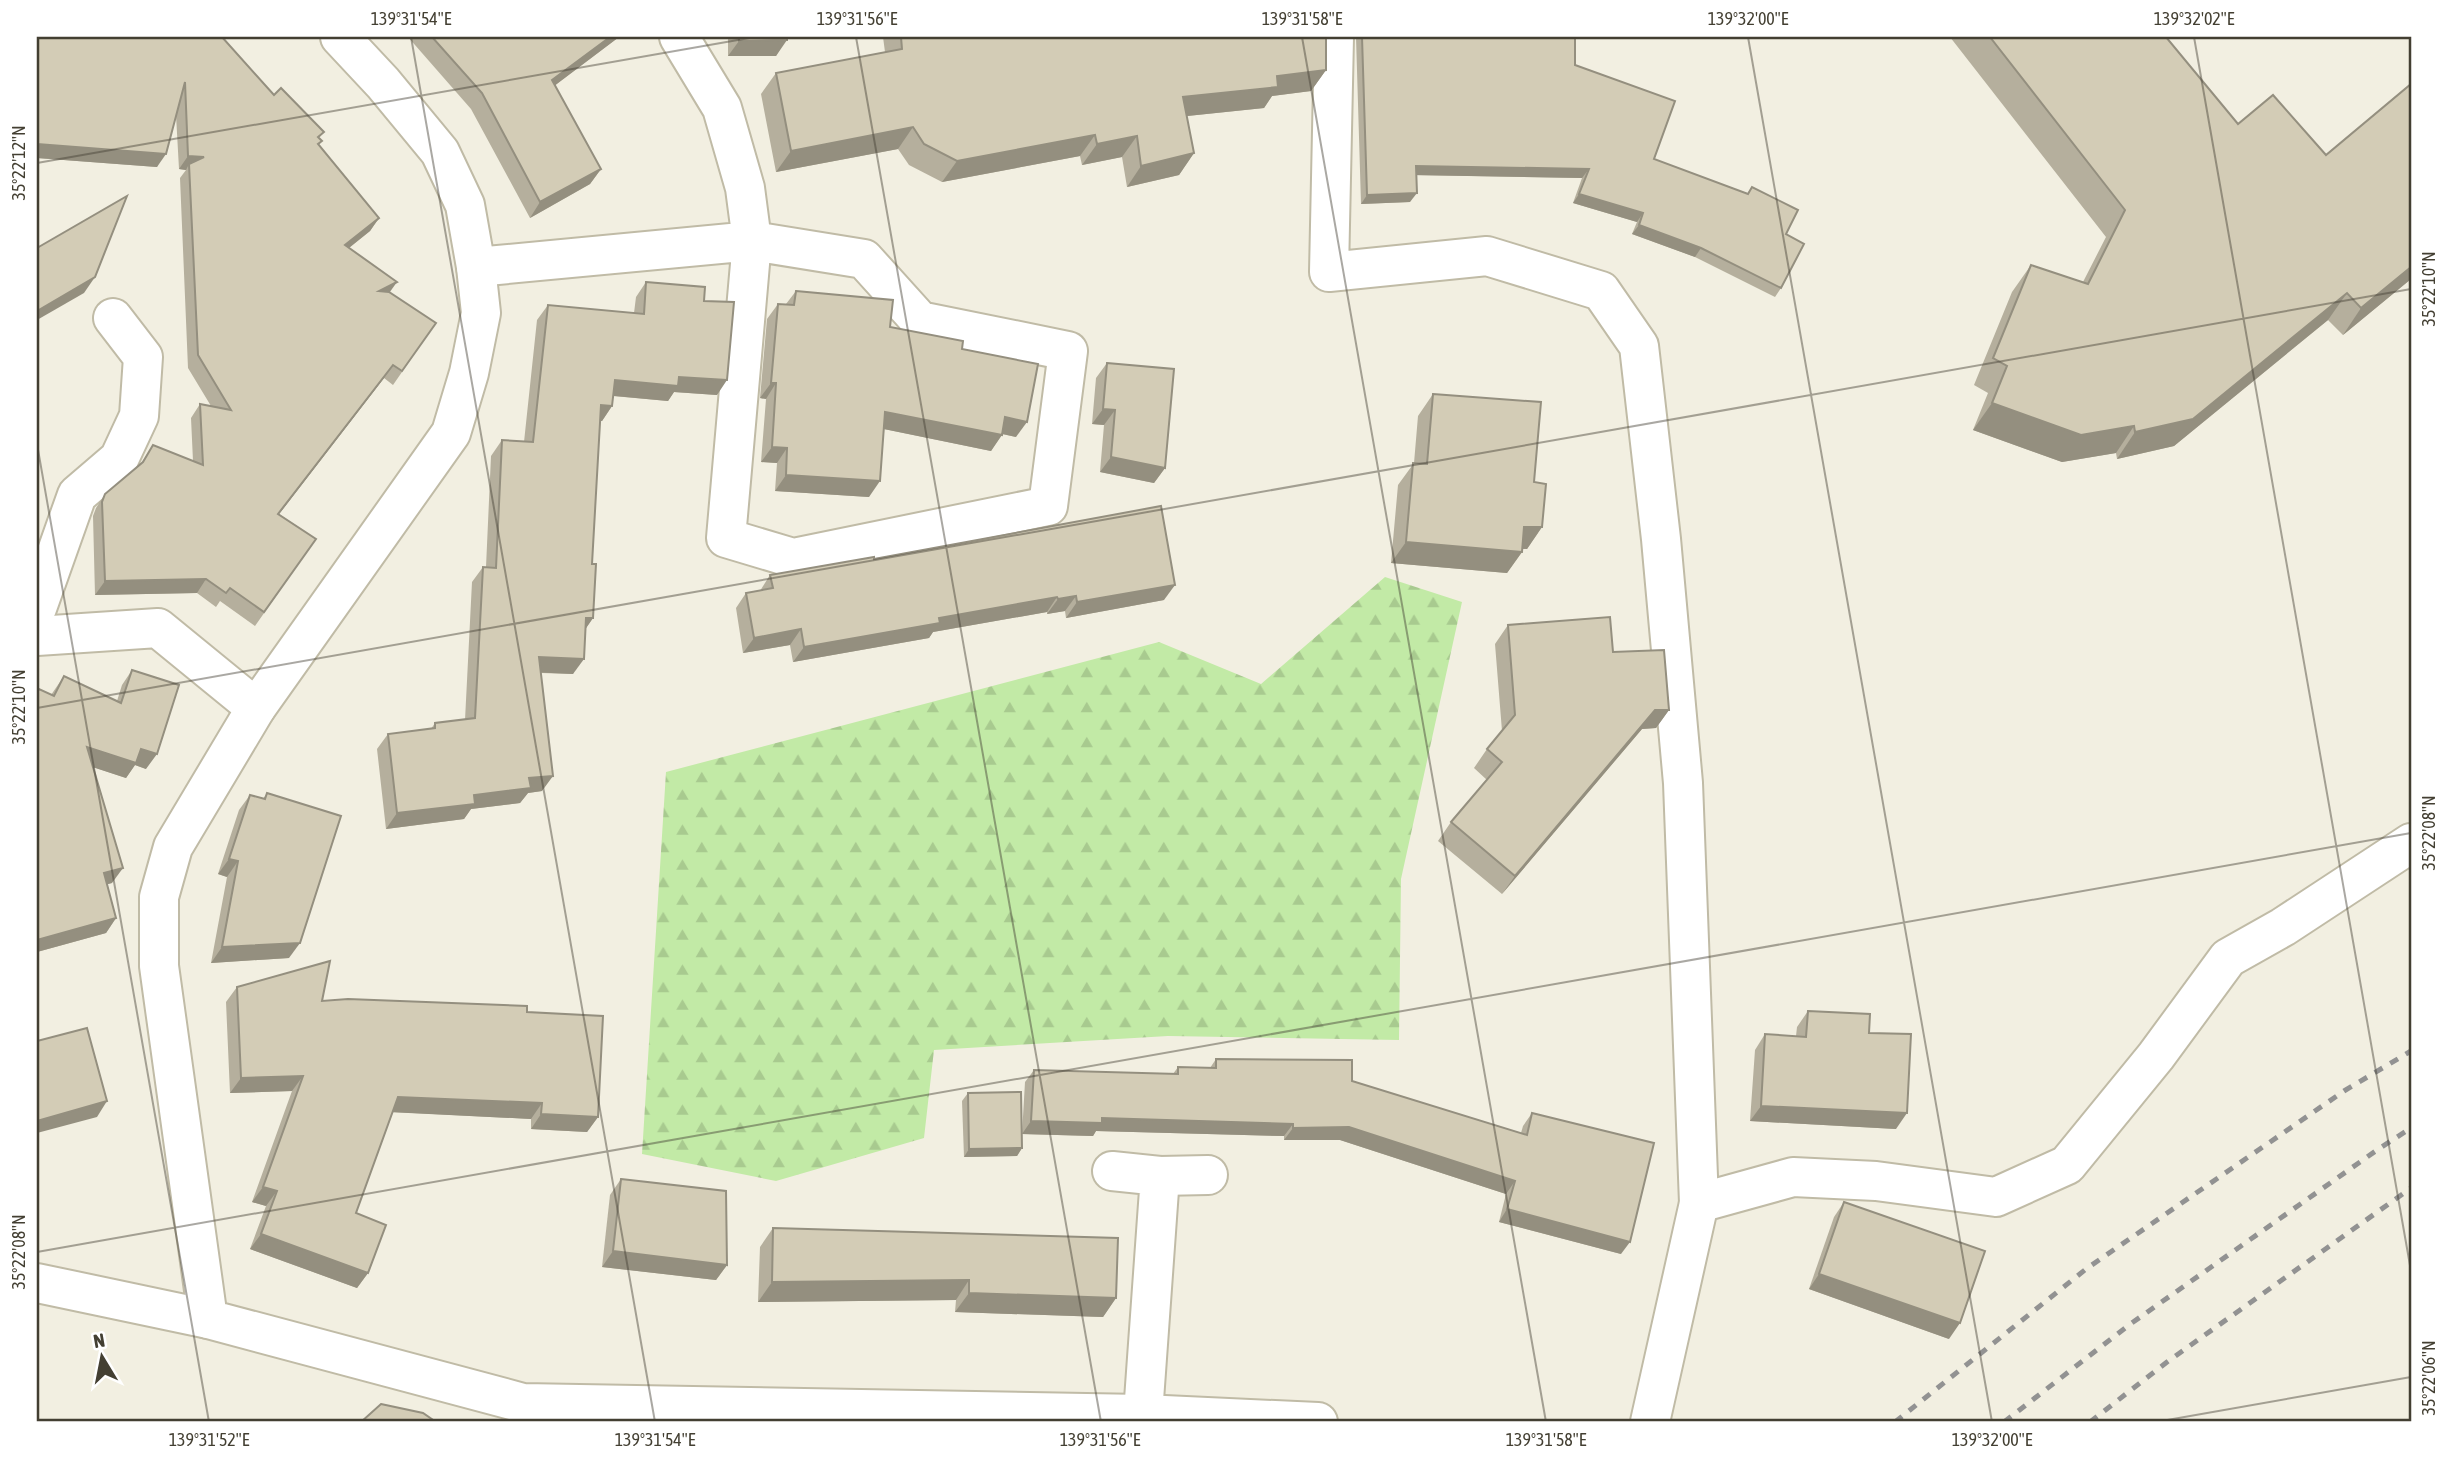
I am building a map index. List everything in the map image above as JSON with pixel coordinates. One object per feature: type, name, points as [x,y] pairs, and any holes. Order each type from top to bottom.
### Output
[{"type":"street","points":[[208,1320],[159,966],[159,897],[173,847],[256,708],[451,433],[470,373],[481,313],[477,267],[465,205],[440,152],[383,83],[340,37]]},
{"type":"street","points":[[477,267],[752,241],[864,259],[920,321],[1068,351],[1048,506],[793,558],[726,538],[752,241],[745,188],[722,108],[679,37]]},
{"type":"street","points":[[1334,37],[1329,272],[1487,256],[1601,291],[1639,346],[1661,539],[1684,783],[1699,1203],[1650,1422]]},
{"type":"street","points":[[37,608],[77,495],[119,458],[139,416],[143,357],[113,318]]},
{"type":"street","points":[[37,636],[158,628],[256,708]]},
{"type":"street","points":[[1699,1203],[1793,1177],[1876,1181],[1996,1197],[2067,1165],[2156,1056],[2228,958],[2283,927],[2411,844]]},
{"type":"street","points":[[1112,1171],[1160,1176],[1208,1175]]},
{"type":"street","points":[[1143,1414],[1160,1176]]},
{"type":"street","points":[[37,1283],[208,1320],[514,1413],[1143,1414],[1318,1422]]},
{"type":"green space","points":[[1385,577],[1462,602],[1401,879],[1399,1040],[1168,1036],[934,1050],[924,1138],[776,1181],[642,1154],[666,772],[1159,642],[1261,684]]},
{"type":"building","points":[[37,37],[222,37],[274,95],[281,88],[324,132],[318,137],[322,141],[318,144],[379,218],[345,245],[397,282],[379,291],[389,292],[436,323],[402,371],[393,365],[278,514],[316,539],[264,612],[230,588],[226,593],[206,579],[105,581],[102,502],[105,494],[143,462],[153,445],[203,465],[200,404],[231,410],[198,355],[189,164],[204,157],[188,156],[185,82],[166,154],[37,144]]},
{"type":"building","points":[[432,37],[610,37],[552,80],[601,169],[540,202],[482,93]]},
{"type":"building","points":[[739,37],[787,37],[787,40],[739,41]]},
{"type":"building","points":[[901,37],[1326,37],[1326,70],[1277,76],[1278,87],[1183,97],[1194,153],[1141,166],[1137,136],[1097,144],[1095,135],[957,161],[924,144],[913,127],[791,151],[776,73],[902,49]]},
{"type":"building","points":[[1362,37],[1575,37],[1575,65],[1675,101],[1654,159],[1748,194],[1752,187],[1798,210],[1786,234],[1804,244],[1781,288],[1701,248],[1639,225],[1643,213],[1579,194],[1589,169],[1416,166],[1417,193],[1367,195]]},
{"type":"building","points":[[1990,37],[2166,37],[2238,124],[2273,95],[2326,155],[2411,84],[2411,267],[2361,308],[2347,293],[2193,419],[2135,432],[2134,426],[2081,435],[1992,403],[2007,366],[1993,358],[2031,265],[2088,284],[2125,210]]},
{"type":"building","points":[[127,196],[95,277],[37,311],[37,248]]},
{"type":"building","points":[[646,282],[705,287],[704,301],[734,302],[727,380],[679,377],[678,386],[615,380],[612,406],[601,405],[592,564],[596,564],[593,618],[586,618],[584,659],[539,657],[553,776],[529,778],[531,788],[474,795],[475,804],[397,813],[388,734],[435,728],[435,723],[475,718],[483,567],[496,568],[502,440],[533,442],[548,305],[644,314]]},
{"type":"building","points":[[796,291],[893,300],[890,327],[963,341],[962,349],[1038,364],[1027,422],[1005,417],[1002,435],[885,412],[880,481],[786,475],[787,448],[772,447],[776,383],[771,383],[778,304],[794,305]]},
{"type":"building","points":[[1107,363],[1174,369],[1165,468],[1111,457],[1115,410],[1103,409]]},
{"type":"building","points":[[1433,394],[1541,402],[1534,482],[1546,484],[1542,527],[1524,527],[1522,552],[1406,542],[1413,463],[1427,464]]},
{"type":"building","points":[[1161,506],[1175,585],[1077,602],[1076,596],[1057,597],[939,618],[940,623],[804,647],[801,629],[754,638],[746,593],[773,588],[770,575],[874,559]]},
{"type":"building","points":[[1610,617],[1613,652],[1664,650],[1669,710],[1655,710],[1515,876],[1451,822],[1502,762],[1487,749],[1515,715],[1508,625]]},
{"type":"building","points":[[132,670],[179,685],[157,754],[141,749],[136,763],[87,747],[123,868],[104,873],[116,918],[37,940],[37,693],[39,689],[54,696],[64,676],[121,703]]},
{"type":"building","points":[[267,793],[341,816],[300,943],[222,947],[238,861],[229,859],[250,795],[265,799]]},
{"type":"building","points":[[330,961],[322,1001],[348,999],[527,1006],[527,1012],[603,1016],[598,1117],[541,1114],[542,1103],[398,1097],[356,1213],[386,1225],[368,1273],[261,1234],[277,1191],[263,1187],[303,1076],[241,1078],[237,987]]},
{"type":"building","points":[[1808,1011],[1870,1014],[1869,1033],[1911,1034],[1907,1113],[1761,1106],[1765,1034],[1806,1037]]},
{"type":"building","points":[[87,1028],[107,1101],[37,1121],[37,1041]]},
{"type":"building","points":[[1216,1059],[1352,1060],[1352,1081],[1527,1135],[1532,1113],[1654,1143],[1630,1242],[1507,1209],[1515,1181],[1349,1127],[1293,1128],[1293,1124],[1102,1118],[1102,1123],[1031,1121],[1034,1070],[1178,1074],[1178,1067],[1216,1068]]},
{"type":"building","points":[[1021,1092],[1022,1148],[969,1149],[968,1093]]},
{"type":"building","points":[[621,1179],[726,1191],[727,1265],[613,1251]]},
{"type":"building","points":[[1844,1202],[1985,1251],[1960,1323],[1819,1274]]},
{"type":"building","points":[[773,1228],[1118,1238],[1116,1298],[969,1293],[969,1280],[772,1282]]},
{"type":"building","points":[[381,1404],[423,1413],[436,1422],[361,1422]]},
{"type":"railway","points":[[1895,1422],[2086,1269],[2344,1091],[2411,1051]]},
{"type":"railway","points":[[2004,1422],[2129,1325],[2411,1128]]},
{"type":"railway","points":[[2090,1422],[2167,1362],[2411,1188]]}]
